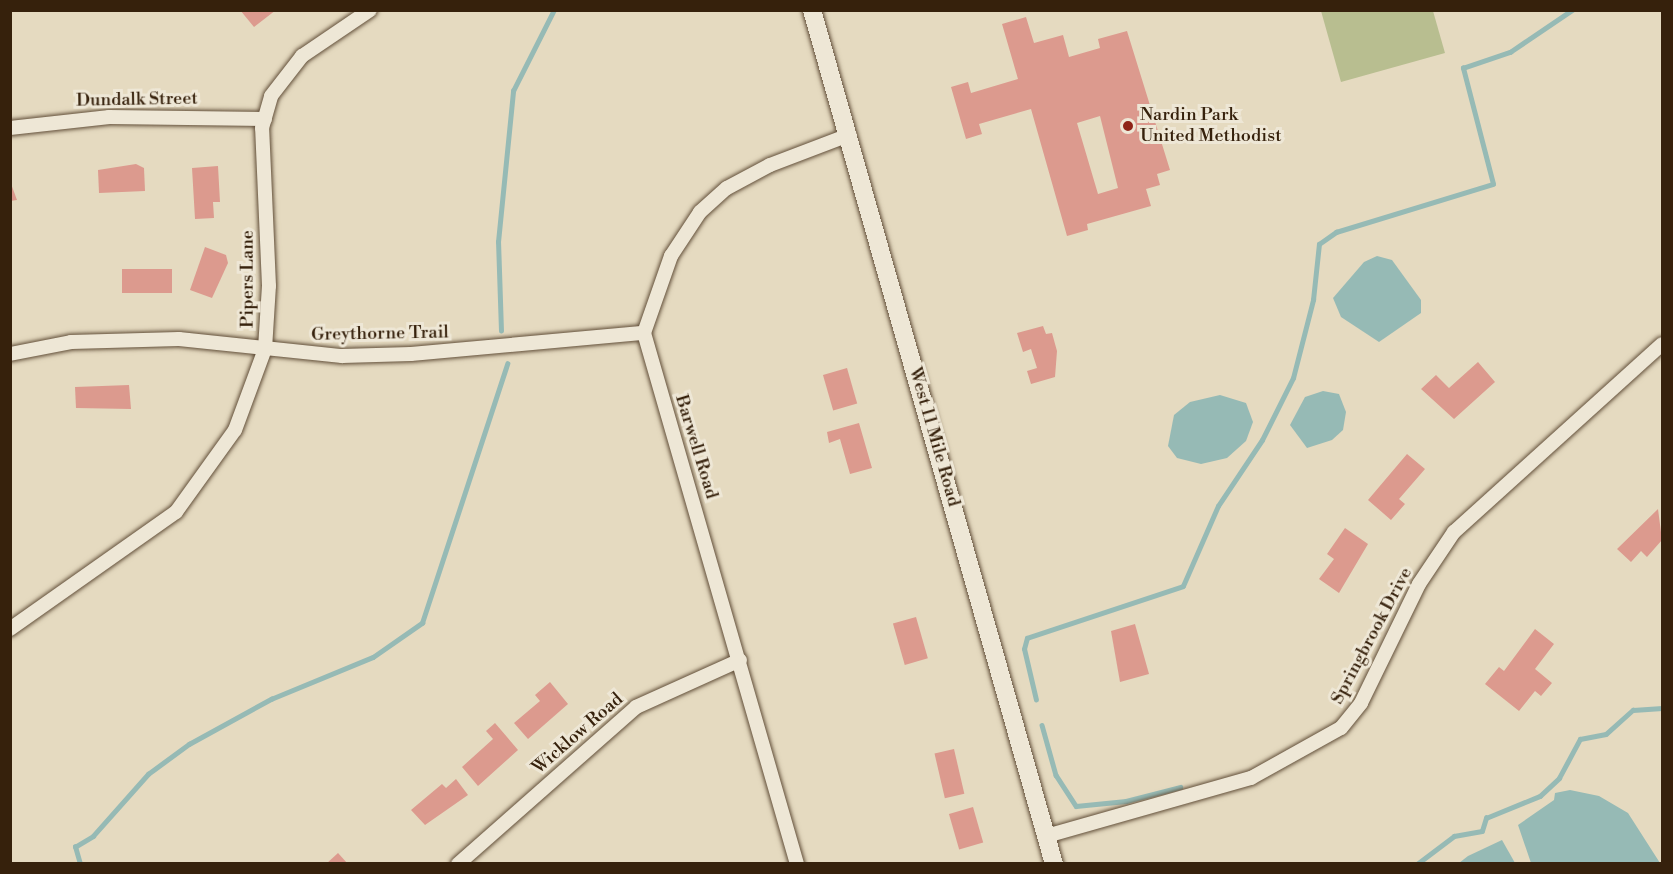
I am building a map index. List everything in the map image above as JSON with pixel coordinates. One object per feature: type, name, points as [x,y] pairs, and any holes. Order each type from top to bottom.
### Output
[{"type":"street","name":"Pipers Lane","points":[[10,629],[177,512],[235,430],[265,349],[269,286],[264,119],[271,96],[302,56],[370,10]]},
{"type":"street","name":"West 11 Mile Road","points":[[812,10],[1054,864]]},
{"type":"street","name":"Dundalk Street","points":[[10,128],[109,117],[264,119]]},
{"type":"street","points":[[644,333],[671,256],[700,212],[727,188],[770,165],[849,135]]},
{"type":"street","name":"Greythorne Trail","points":[[10,354],[71,342],[179,339],[265,349],[411,354],[644,333]]},
{"type":"street","name":"Barwell Road","points":[[644,333],[797,864]]},
{"type":"street","name":"Springbrook Drive","points":[[1046,836],[1251,778],[1341,728],[1361,703],[1419,584],[1454,532],[1662,344]]},
{"type":"street","name":"Wicklow Road","points":[[458,864],[636,707],[740,660]]},
{"type":"green space","points":[[1321,11],[1433,11],[1445,53],[1341,82]]},
{"type":"water","points":[[1377,256],[1392,260],[1421,300],[1421,313],[1379,342],[1341,317],[1333,298],[1364,262]]},
{"type":"water","points":[[1323,391],[1339,394],[1346,412],[1343,430],[1332,440],[1307,448],[1290,425],[1305,397]]},
{"type":"water","points":[[1220,395],[1246,403],[1253,422],[1246,441],[1227,458],[1201,464],[1177,458],[1168,446],[1174,415],[1190,402]]},
{"type":"water","points":[[1570,790],[1599,796],[1628,813],[1660,863],[1531,863],[1518,825],[1554,800],[1555,793]]},
{"type":"water","points":[[1502,840],[1515,863],[1459,863],[1468,856]]},
{"type":"building","points":[[240,10],[276,10],[254,27]]},
{"type":"building","name":"Nardin Park United Methodist","points":[[1026,17],[1034,43],[1063,35],[1069,57],[1100,48],[1098,39],[1127,31],[1170,170],[1157,174],[1160,185],[1146,189],[1151,206],[1087,224],[1088,230],[1067,236],[1031,109],[979,124],[982,134],[966,139],[951,87],[968,82],[971,93],[1018,79],[1002,24]],"holes":[[[1100,116],[1118,188],[1098,194],[1077,123]]]},
{"type":"building","points":[[136,164],[144,168],[145,191],[99,193],[98,170]]},
{"type":"building","points":[[218,166],[220,202],[213,202],[214,218],[195,219],[192,168]]},
{"type":"building","points":[[10,181],[17,200],[10,201]]},
{"type":"building","points":[[205,247],[226,255],[228,263],[212,298],[190,290]]},
{"type":"building","points":[[122,269],[172,269],[172,293],[122,293]]},
{"type":"building","points":[[1043,326],[1046,334],[1052,333],[1057,351],[1055,377],[1031,384],[1027,371],[1037,368],[1031,349],[1023,352],[1017,333]]},
{"type":"building","points":[[1478,362],[1495,382],[1454,419],[1421,389],[1436,375],[1449,388]]},
{"type":"building","points":[[847,368],[857,404],[833,410],[823,375]]},
{"type":"building","points":[[129,385],[131,409],[76,408],[75,387]]},
{"type":"building","points":[[859,423],[872,468],[850,474],[840,439],[829,443],[827,432]]},
{"type":"building","points":[[1407,454],[1425,469],[1399,499],[1405,504],[1391,520],[1368,500]]},
{"type":"building","points":[[1658,509],[1662,540],[1647,557],[1641,551],[1631,562],[1617,549]]},
{"type":"building","points":[[1345,528],[1368,544],[1339,593],[1319,579],[1334,559],[1327,554]]},
{"type":"building","points":[[916,617],[928,658],[905,665],[893,624]]},
{"type":"building","points":[[1135,624],[1149,674],[1120,682],[1111,631]]},
{"type":"building","points":[[1535,629],[1554,644],[1535,669],[1552,683],[1541,696],[1535,691],[1519,711],[1485,684],[1499,667],[1504,671]]},
{"type":"building","points":[[550,682],[568,704],[528,739],[514,723],[540,701],[535,695]]},
{"type":"building","points":[[495,723],[518,750],[478,786],[462,767],[493,739],[486,731]]},
{"type":"building","points":[[954,749],[964,794],[945,798],[935,753]]},
{"type":"building","points":[[456,779],[468,795],[425,825],[411,810],[442,784],[446,788]]},
{"type":"building","points":[[973,807],[983,843],[959,849],[949,814]]},
{"type":"building","points":[[338,853],[348,864],[326,864]]},
{"type":"waterway","points":[[501,331],[498,242],[513,91],[554,10]]},
{"type":"waterway","points":[[1036,700],[1024,649],[1027,638],[1183,586],[1218,506],[1262,440],[1293,378],[1313,300],[1319,244],[1336,232],[1493,184],[1463,68],[1510,52],[1572,10]]},
{"type":"waterway","points":[[80,864],[75,847],[93,836],[148,774],[189,744],[271,699],[373,657],[422,623],[507,364]]},
{"type":"waterway","points":[[1417,864],[1454,836],[1482,831],[1486,818],[1540,796],[1559,778],[1580,739],[1606,734],[1633,710],[1662,708]]},
{"type":"waterway","points":[[1042,725],[1056,775],[1076,806],[1126,801],[1180,787]]},
{"type":"place","name":"Nardin Park United Methodist","points":[[1128,126]]}]
